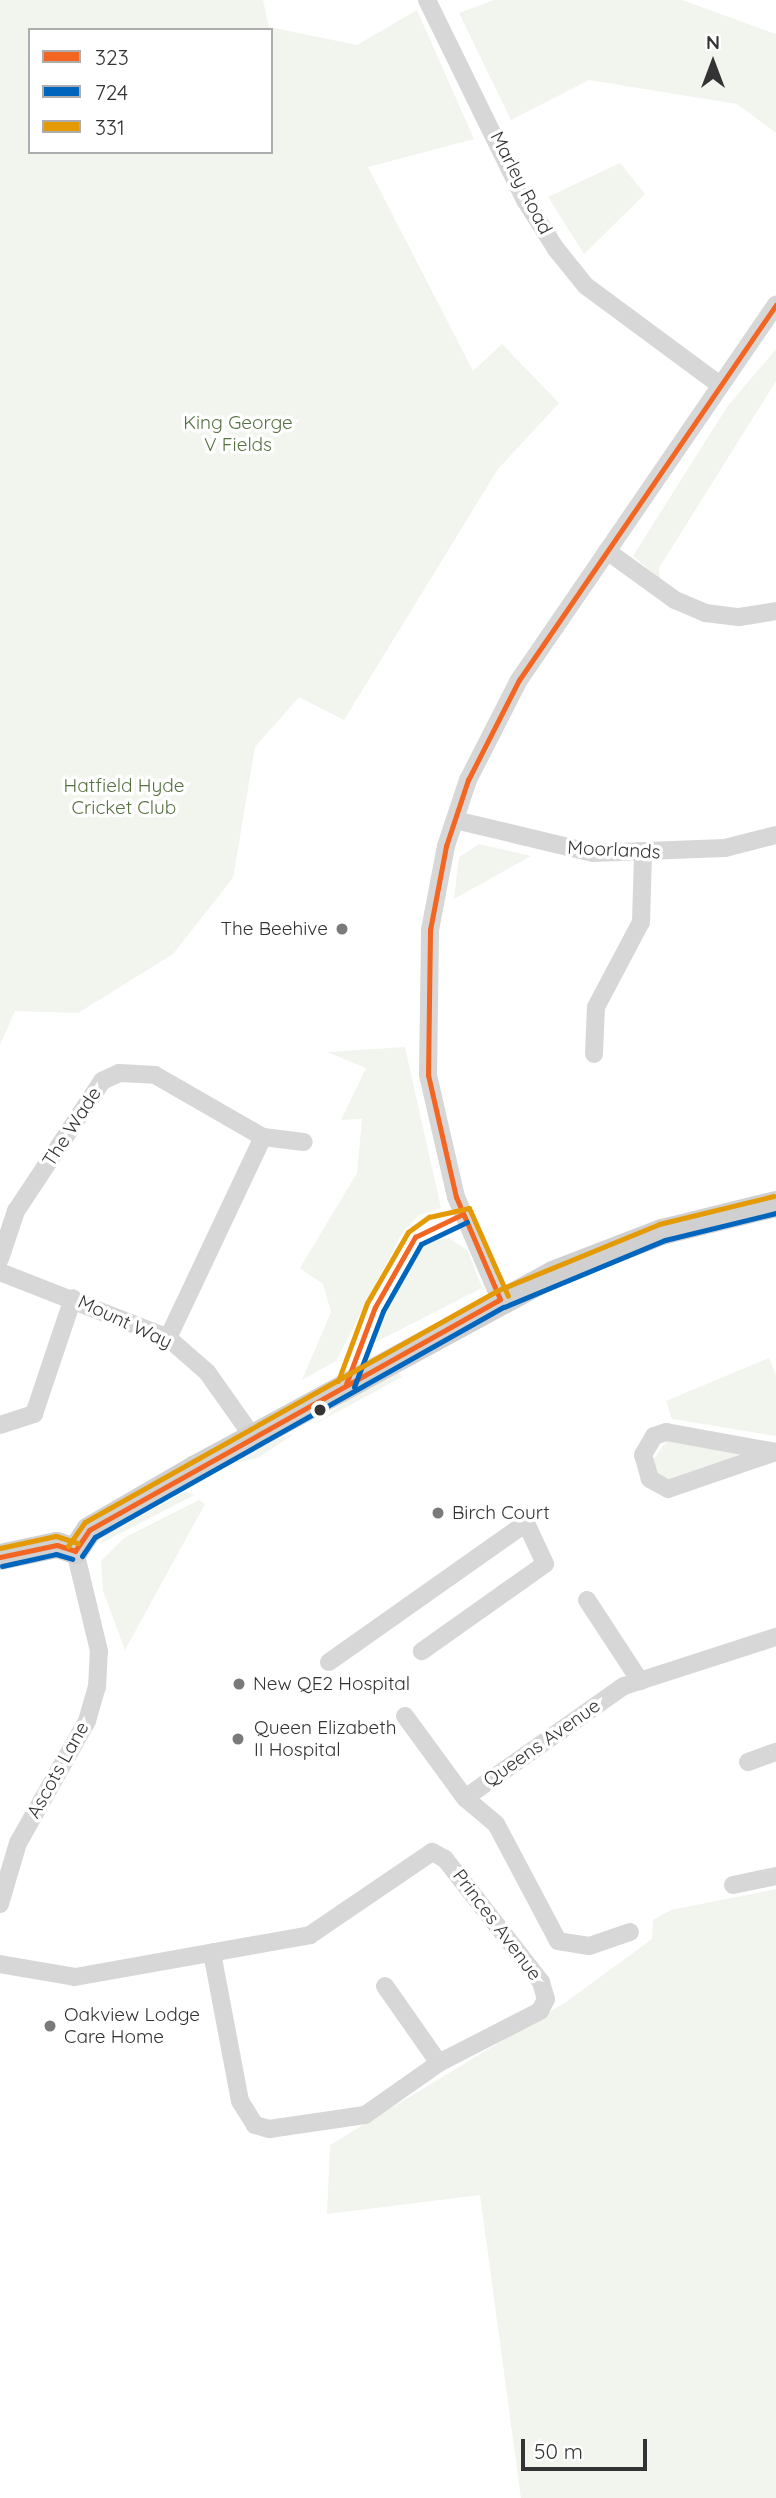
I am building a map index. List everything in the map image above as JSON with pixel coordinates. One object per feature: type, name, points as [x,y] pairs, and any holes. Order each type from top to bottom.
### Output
[{"type":"street","name":"Marley Road","points":[[427,0],[525,200],[556,249],[594,293],[720,385]]},
{"type":"street","points":[[500,1299],[456,1197],[428,1075],[430,930],[455,820],[491,727],[607,551],[775,308]]},
{"type":"street","points":[[607,551],[675,600],[705,613],[739,617],[776,611]]},
{"type":"street","name":"Moorlands","points":[[455,820],[544,845],[643,855],[725,848],[776,835]]},
{"type":"street","points":[[594,1054],[596,1007],[641,922],[643,855]]},
{"type":"street","name":"The Wade","points":[[0,1259],[16,1211],[102,1081],[119,1073],[155,1075],[263,1137],[304,1142]]},
{"type":"street","points":[[168,1338],[263,1137]]},
{"type":"street","points":[[0,1557],[57,1545],[75,1551],[89,1530],[500,1299],[662,1232],[776,1204]]},
{"type":"street","name":"Mount Way","points":[[0,1272],[73,1298],[168,1338],[207,1372],[253,1437]]},
{"type":"street","points":[[0,1425],[34,1414],[73,1298]]},
{"type":"street","points":[[666,1432],[776,1452],[668,1489],[650,1479],[643,1455],[654,1436],[666,1432]]},
{"type":"street","points":[[329,1662],[526,1523],[545,1564],[422,1651]]},
{"type":"street","name":"Ascots Lane","points":[[0,1904],[18,1843],[87,1721],[97,1687],[99,1651],[75,1551]]},
{"type":"street","points":[[587,1600],[640,1681]]},
{"type":"street","name":"Queens Avenue","points":[[629,1932],[589,1947],[558,1941],[496,1824],[465,1798],[624,1686],[774,1643]]},
{"type":"street","points":[[405,1716],[465,1798]]},
{"type":"street","points":[[748,1762],[776,1752]]},
{"type":"street","name":"Princes Avenue","points":[[0,1964],[75,1977],[310,1935],[422,1856],[438,1854],[541,1982],[545,1998],[540,2011],[439,2063],[365,2115],[290,2129],[255,2125],[240,2101],[212,1953]]},
{"type":"street","points":[[733,1885],[776,1876]]},
{"type":"street","points":[[385,1986],[439,2063]]},
{"type":"green space","name":"King George V Fields","points":[[0,0],[263,0],[269,27],[357,45],[417,10],[474,139],[368,167],[473,371],[502,344],[559,403],[498,469],[344,720],[299,697],[255,747],[233,878],[173,954],[78,1013],[15,1011],[0,1045]]},
{"type":"green space","points":[[494,0],[682,0],[776,34],[776,133],[737,104],[589,80],[511,120],[459,13]]},
{"type":"green space","points":[[620,163],[645,194],[584,254],[548,197]]},
{"type":"green space","points":[[776,349],[776,381],[659,568],[660,579],[633,556],[727,407]]},
{"type":"green space","points":[[479,844],[531,856],[454,899],[459,857]]},
{"type":"green space","points":[[405,1047],[441,1208],[419,1215],[402,1233],[336,1361],[302,1380],[331,1312],[323,1284],[300,1268],[357,1173],[362,1119],[341,1120],[366,1068],[327,1052]]},
{"type":"green space","points":[[449,1238],[468,1251],[482,1288],[368,1346],[418,1244]]},
{"type":"green space","points":[[769,1358],[776,1375],[776,1436],[672,1419],[666,1401]]},
{"type":"green space","points":[[396,1369],[402,1377],[313,1425],[369,1384]]},
{"type":"green space","points":[[294,1434],[258,1458],[231,1464],[276,1439]]},
{"type":"green space","points":[[667,1441],[744,1454],[669,1480],[658,1476],[652,1461]]},
{"type":"green space","points":[[186,1491],[194,1495],[100,1544],[105,1535]]},
{"type":"green space","points":[[199,1500],[205,1504],[125,1650],[103,1591],[101,1561],[124,1538]]},
{"type":"green space","points":[[776,1889],[776,2498],[521,2498],[480,2195],[327,2214],[330,2145],[566,2002],[652,1939],[653,1920],[671,1910]]},
{"type":"transit line","name":"323","points":[[75,1551],[89,1530],[500,1299],[456,1197],[428,1075],[430,930],[446,846],[468,780],[519,680],[776,304]]},
{"type":"transit line","name":"331","points":[[68,1546],[85,1522],[496,1291],[659,1224],[774,1196]]},
{"type":"transit line","name":"331","points":[[338,1381],[367,1303],[408,1232],[429,1217],[469,1208],[508,1296]]},
{"type":"transit line","name":"724","points":[[82,1556],[95,1537],[504,1307],[665,1240],[776,1213]]},
{"type":"transit line","name":"323","points":[[346,1384],[375,1307],[415,1237],[463,1214]]},
{"type":"transit line","name":"724","points":[[354,1387],[383,1311],[421,1244],[467,1222]]},
{"type":"transit line","name":"331","points":[[0,1548],[56,1536],[78,1543]]},
{"type":"transit line","name":"323","points":[[0,1557],[57,1545],[75,1551]]},
{"type":"transit line","name":"724","points":[[2,1566],[56,1554],[72,1559]]},
{"type":"place","name":"The Beehive","points":[[342,929]]},
{"type":"place","name":"Birch Court","points":[[438,1513]]},
{"type":"place","name":"New QE2 Hospital","points":[[239,1684]]},
{"type":"place","name":"Queen Elizabeth II Hospital","points":[[238,1739]]},
{"type":"place","name":"Oakview Lodge Care Home","points":[[50,2026]]},
{"type":"park label","name":"Hatfield Hyde Cricket Club","points":[[124,797]]}]
